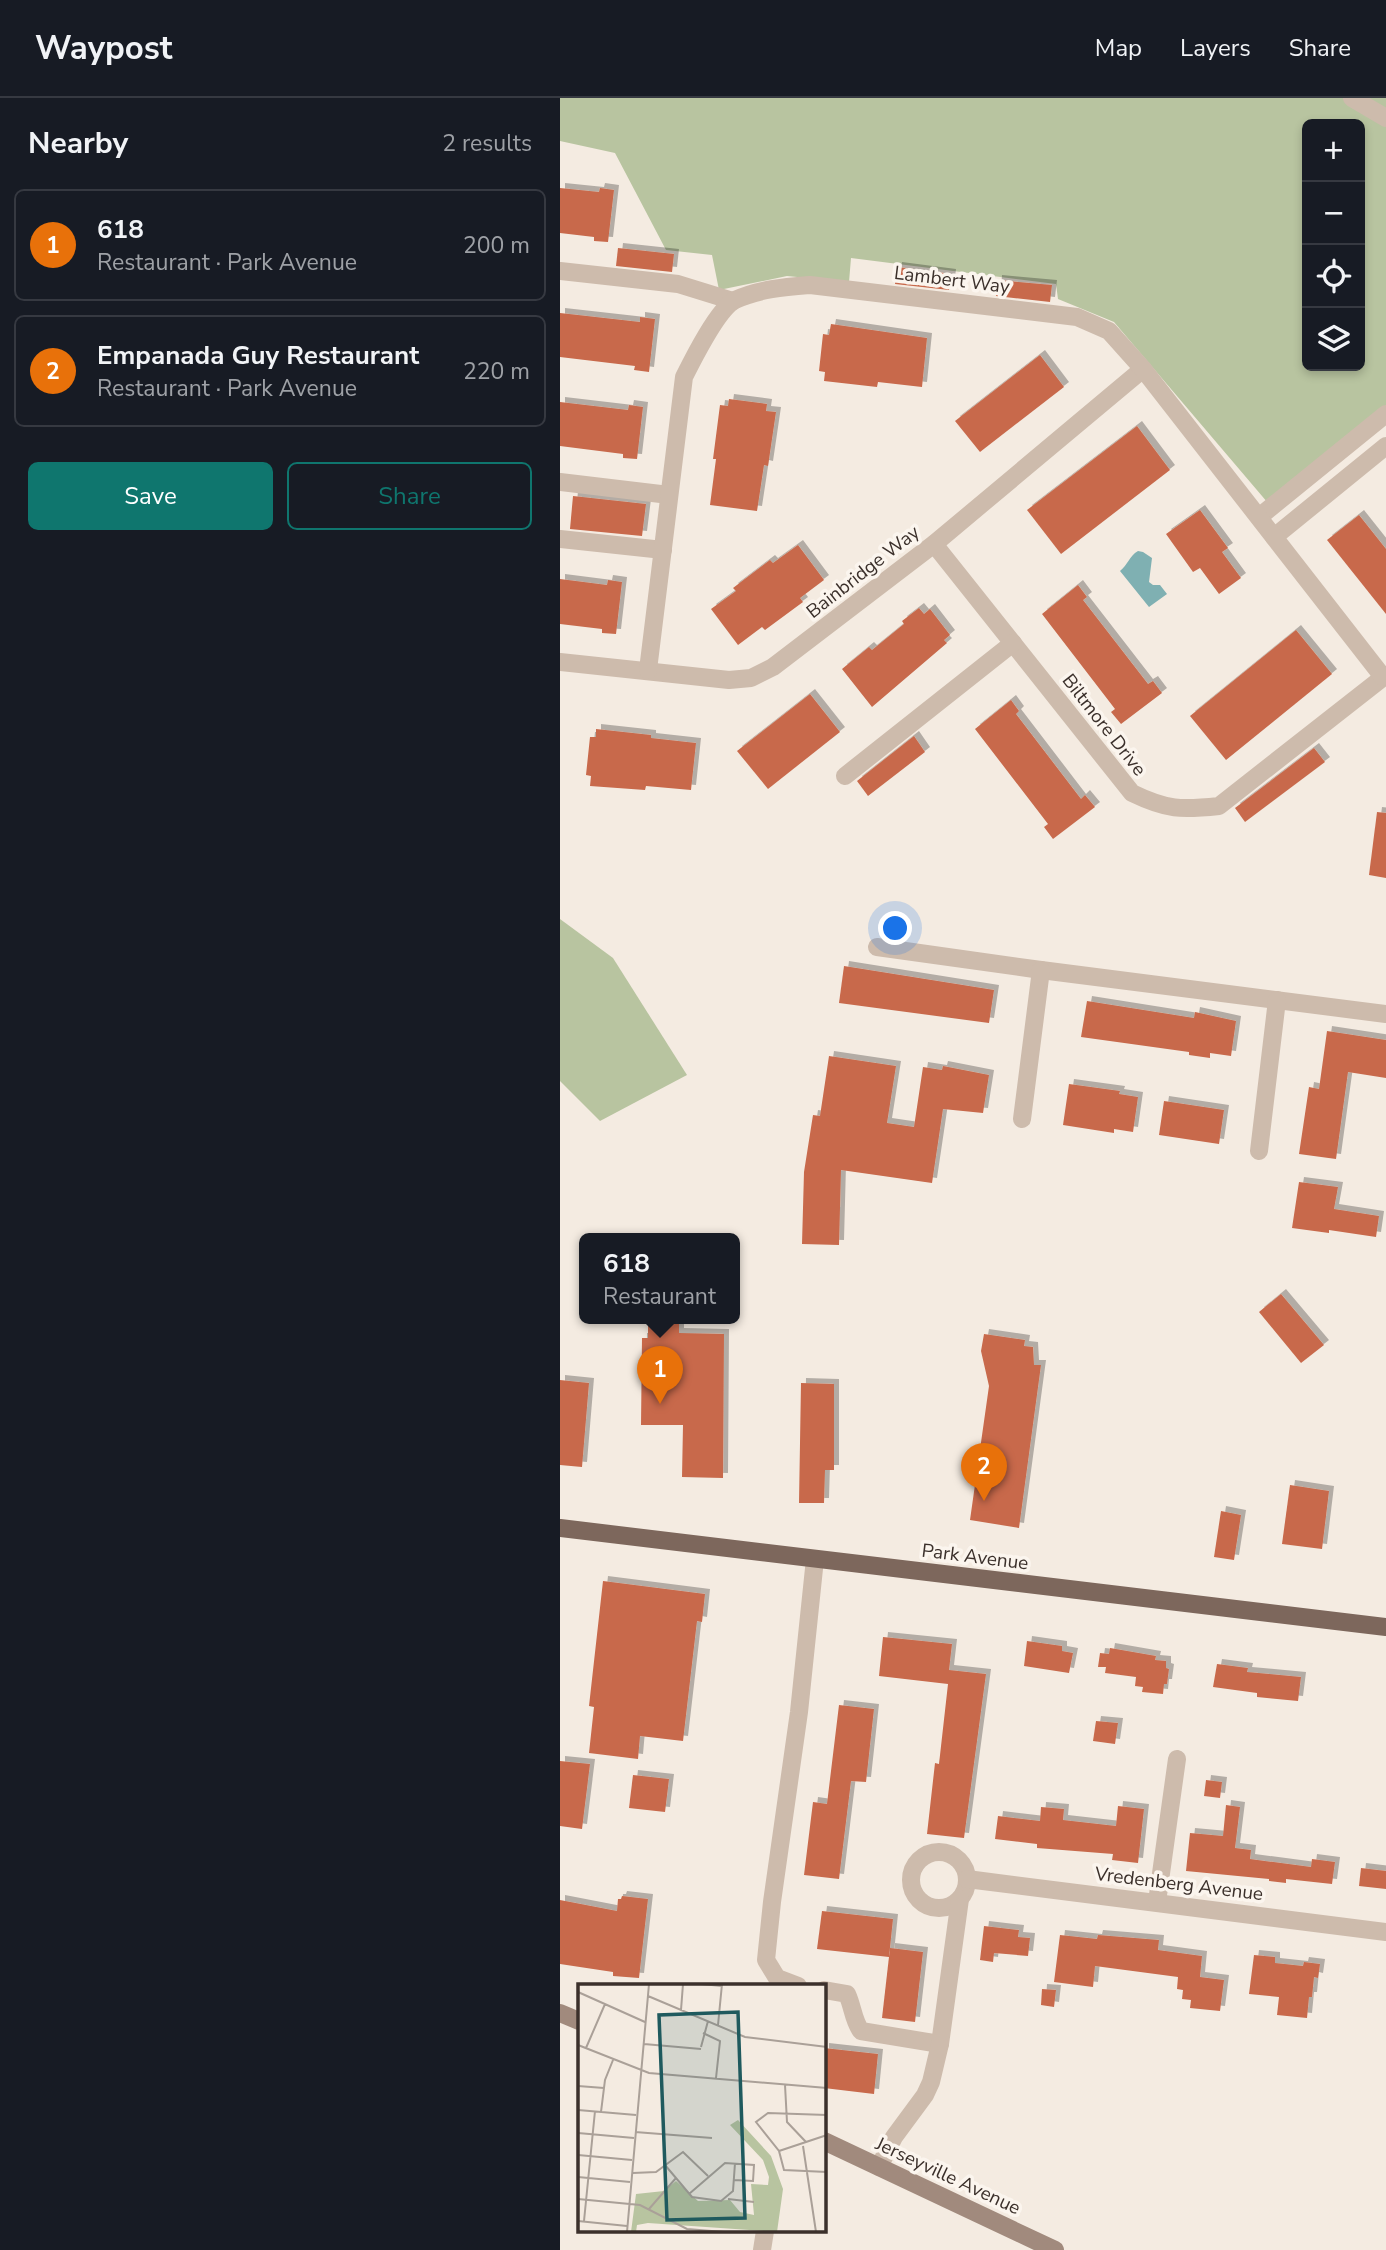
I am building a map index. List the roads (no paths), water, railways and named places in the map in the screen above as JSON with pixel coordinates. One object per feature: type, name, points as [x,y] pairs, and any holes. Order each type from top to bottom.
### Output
[{"type":"main road","name":"Park Avenue","points":[[560,1528],[1386,1627]]},
{"type":"street","points":[[1352,98],[1386,118]]},
{"type":"street","points":[[560,271],[678,284],[733,301],[703,339],[684,377],[648,670]]},
{"type":"street","name":"Lambert Way","points":[[733,301],[772,288],[810,285],[1077,317],[1110,331],[1143,369],[1384,676]]},
{"type":"street","name":"Bainbridge Way","points":[[560,662],[729,680],[751,678],[773,667],[934,544],[1143,369]]},
{"type":"street","points":[[1259,517],[1386,414]]},
{"type":"street","points":[[1351,445],[1365,463]]},
{"type":"street","points":[[1275,537],[1386,446]]},
{"type":"street","points":[[560,482],[669,495]]},
{"type":"street","points":[[560,539],[663,550]]},
{"type":"street","name":"Biltmore Drive","points":[[934,544],[1132,793],[1159,806],[1185,810],[1219,806],[1384,676]]},
{"type":"street","points":[[845,776],[1013,643]]},
{"type":"street","points":[[877,947],[1386,1014]]},
{"type":"street","points":[[1022,1119],[1041,970]]},
{"type":"street","points":[[1259,1151],[1277,1000]]},
{"type":"street","points":[[793,1984],[777,1978],[766,1960],[799,1712],[815,1559]]},
{"type":"street","points":[[1157,1902],[1177,1759]]},
{"type":"street","points":[[879,2167],[894,2137],[925,2095],[931,2082],[940,2044],[960,1899],[967,1879],[958,1859],[948,1854],[937,1852],[918,1861],[912,1871],[911,1881],[913,1892],[920,1901],[929,1907],[940,1908],[951,1906],[960,1899]]},
{"type":"street","name":"Vredenberg Avenue","points":[[967,1879],[1386,1932]]},
{"type":"street","points":[[826,1990],[847,1994],[853,2007],[855,2022],[861,2031],[940,2044]]},
{"type":"street","points":[[560,2013],[578,2021]]},
{"type":"street","name":"Jerseyville Avenue","points":[[826,2142],[1055,2250]]},
{"type":"street","points":[[762,2250],[765,2232]]},
{"type":"water","points":[[1138,551],[1152,558],[1149,582],[1160,585],[1167,594],[1149,607],[1120,571]]},
{"type":"place","name":"618","points":[[660,1404]]},
{"type":"place","name":"Empanada Guy Restaurant","points":[[984,1501]]}]
